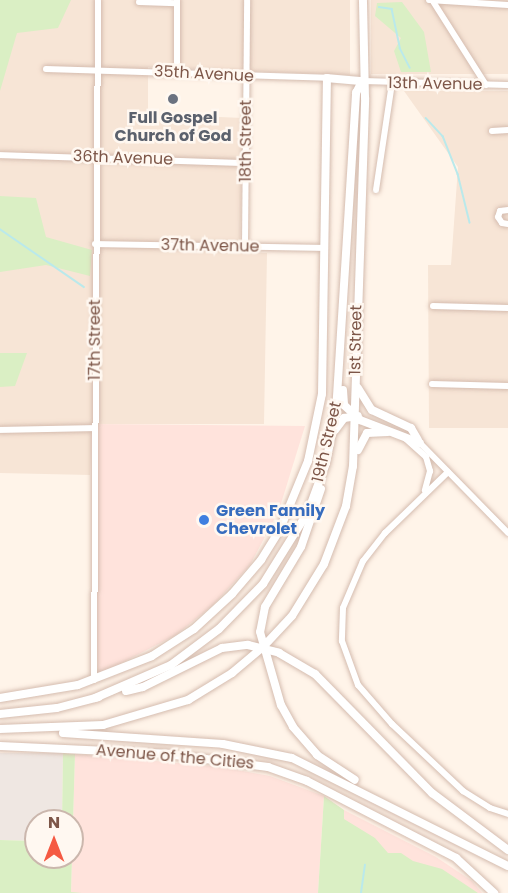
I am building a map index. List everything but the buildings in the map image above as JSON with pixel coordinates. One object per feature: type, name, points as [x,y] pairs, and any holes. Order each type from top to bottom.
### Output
[{"type":"main road","points":[[362,81],[363,0]]},
{"type":"main road","name":"19th Street","points":[[95,698],[171,665],[219,629],[256,593],[303,521],[333,433],[338,392],[341,300],[356,93],[362,81]]},
{"type":"main road","name":"1st Street","points":[[263,647],[309,591],[324,564],[350,486],[356,380],[362,81]]},
{"type":"main road","points":[[341,300],[343,400],[354,416],[419,441]]},
{"type":"main road","points":[[356,380],[372,410],[411,428],[419,441]]},
{"type":"main road","points":[[333,433],[342,420],[354,416],[401,428],[419,441]]},
{"type":"main road","points":[[324,564],[346,519],[361,440],[371,432],[400,434]]},
{"type":"main road","name":"Avenue of the Cities","points":[[328,453],[308,533],[263,613],[263,647],[281,705],[307,746],[334,768],[414,817]]},
{"type":"main road","points":[[0,731],[103,725],[156,712],[215,685],[263,647]]},
{"type":"main road","points":[[0,714],[57,708],[143,687],[222,648],[263,647],[288,657],[315,674],[416,778],[508,850]]},
{"type":"main road","name":"Avenue of the Cities","points":[[0,731],[172,739],[263,750],[320,769],[508,866]]},
{"type":"street","name":"17th Street","points":[[94,681],[98,0]]},
{"type":"street","name":"18th Street","points":[[245,247],[247,0]]},
{"type":"street","points":[[139,2],[177,2],[177,73]]},
{"type":"street","points":[[431,2],[508,5]]},
{"type":"street","points":[[431,2],[486,85]]},
{"type":"street","name":"35th Avenue","points":[[46,69],[362,81]]},
{"type":"street","name":"19th Street","points":[[94,681],[134,665],[187,633],[232,594],[261,560],[292,505],[316,430],[322,394],[327,78]]},
{"type":"street","name":"13th Avenue","points":[[362,81],[508,85]]},
{"type":"street","points":[[376,190],[392,83]]},
{"type":"street","points":[[492,131],[508,130]]},
{"type":"street","name":"36th Avenue","points":[[0,155],[246,163]]},
{"type":"street","points":[[508,210],[501,211],[498,217],[502,223],[508,224]]},
{"type":"street","name":"37th Avenue","points":[[95,243],[325,248]]},
{"type":"street","points":[[433,306],[508,308]]},
{"type":"street","points":[[432,384],[508,386]]},
{"type":"street","points":[[0,430],[95,428]]},
{"type":"street","points":[[400,434],[428,461],[429,476],[422,495]]},
{"type":"street","points":[[419,441],[508,534]]},
{"type":"street","points":[[448,472],[422,495],[376,544],[349,588],[341,620],[344,652],[358,685],[392,724],[463,791],[490,808],[508,814]]},
{"type":"street","points":[[0,698],[94,681]]},
{"type":"street","name":"Avenue of the Cities","points":[[0,746],[167,754],[276,770],[328,792],[456,858],[494,893]]},
{"type":"shaded area","points":[[0,0],[350,0],[350,75],[148,67],[148,114],[243,118],[240,252],[267,253],[264,424],[92,424],[90,475],[0,473]]},
{"type":"shaded area","points":[[371,0],[508,0],[508,74],[371,74]]},
{"type":"shaded area","points":[[404,91],[508,91],[508,428],[429,428],[428,265],[451,265],[458,167]]},
{"type":"shaded area","points":[[91,424],[305,426],[279,510],[250,565],[213,605],[176,635],[98,675]]},
{"type":"shaded area","points":[[0,753],[63,753],[62,809],[24,809],[24,841],[0,840]]},
{"type":"shaded area","points":[[75,754],[222,767],[270,776],[324,796],[318,893],[71,893],[72,869],[84,869],[84,809],[73,809]]},
{"type":"shaded area","points":[[344,810],[436,857],[472,881],[482,893],[340,893]]},
{"type":"green space","points":[[0,0],[71,0],[58,28],[17,33],[0,91]]},
{"type":"green space","points":[[402,2],[424,32],[431,72],[401,72],[394,51],[401,38],[375,16],[377,3]]},
{"type":"green space","points":[[0,196],[36,198],[46,237],[92,250],[90,276],[46,265],[0,272]]},
{"type":"green space","points":[[0,353],[27,353],[15,386],[0,387]]},
{"type":"green space","points":[[63,753],[75,754],[73,809],[62,809]]},
{"type":"green space","points":[[324,796],[344,810],[344,819],[375,838],[388,853],[401,853],[413,861],[442,869],[478,893],[318,893]]},
{"type":"green space","points":[[0,840],[24,841],[24,869],[72,869],[71,892],[82,893],[0,893]]},
{"type":"waterway","points":[[379,7],[392,9],[400,48],[410,68]]},
{"type":"waterway","points":[[426,118],[443,136],[458,174],[470,223]]},
{"type":"waterway","points":[[0,229],[84,287]]},
{"type":"waterway","points":[[361,893],[365,865]]},
{"type":"place","name":"Full Gospel Church of God","points":[[173,99]]},
{"type":"place","name":"Green Family Chevrolet","points":[[204,520]]}]
